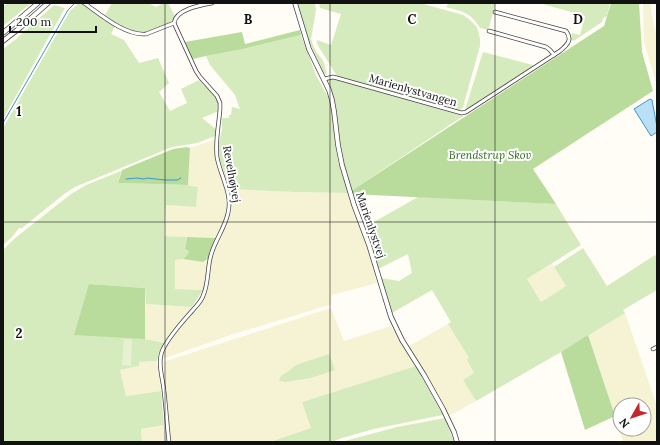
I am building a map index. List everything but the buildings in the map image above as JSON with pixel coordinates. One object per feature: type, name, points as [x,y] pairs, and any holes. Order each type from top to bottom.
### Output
[{"type":"street","points":[[3,32],[38,3]]},
{"type":"street","points":[[3,41],[48,3]]},
{"type":"street","points":[[84,3],[122,29],[142,34],[146,34],[174,23],[176,17],[184,11],[212,3]]},
{"type":"street","name":"Marienlystvej","points":[[295,3],[309,49],[324,79],[332,100],[342,165],[354,205],[369,245],[390,316],[402,340],[420,367],[440,403],[457,442]]},
{"type":"street","name":"Marienlystvangen","points":[[324,79],[333,77],[462,113],[554,55],[564,48],[569,40],[569,36],[566,31],[494,12]]},
{"type":"street","name":"Revelhøjvej","points":[[168,442],[160,361],[161,352],[169,339],[203,296],[207,283],[211,253],[225,224],[229,206],[227,189],[217,154],[220,103],[217,96],[200,77],[174,23]]},
{"type":"street","points":[[488,31],[546,47],[554,55]]},
{"type":"street","points":[[653,349],[657,347]]},
{"type":"shaded area","points":[[643,3],[650,3],[657,35],[657,86],[644,42]]},
{"type":"shaded area","points":[[214,140],[216,141],[215,154],[224,184],[227,209],[224,224],[216,238],[164,236],[166,205],[196,207],[198,187],[188,185],[190,148]]},
{"type":"shaded area","points":[[230,189],[348,193],[365,238],[377,283],[332,295],[332,304],[231,335],[162,359],[169,343],[204,298],[208,288],[215,248],[231,213],[232,207]]},
{"type":"shaded area","points":[[183,259],[208,262],[203,290],[175,289],[175,260]]},
{"type":"shaded area","points":[[552,264],[566,286],[541,302],[527,279]]},
{"type":"shaded area","points":[[146,304],[192,307],[165,343],[145,339]]},
{"type":"shaded area","points":[[331,308],[344,341],[391,326],[416,366],[302,402],[312,428],[270,442],[171,442],[163,362]]},
{"type":"shaded area","points":[[625,313],[657,406],[657,442],[623,442],[621,437],[652,437],[652,397],[612,397],[612,408],[588,335]]},
{"type":"shaded area","points":[[448,324],[470,359],[467,360],[474,373],[463,380],[476,401],[449,416],[409,346]]},
{"type":"shaded area","points":[[157,361],[161,391],[126,396],[120,370],[139,366],[139,362]]},
{"type":"shaded area","points":[[164,425],[167,442],[142,442],[141,429]]},
{"type":"green space","points":[[8,3],[31,3],[3,26],[3,6]]},
{"type":"green space","points":[[79,3],[115,26],[111,34],[124,40],[139,63],[158,58],[169,83],[159,92],[170,111],[187,103],[181,89],[199,80],[213,94],[218,102],[219,111],[202,118],[217,130],[215,136],[197,143],[172,147],[75,187],[22,228],[19,228],[3,245],[3,128],[70,11]]},
{"type":"green space","points":[[112,3],[148,3],[156,7],[164,3],[168,3],[175,16],[170,23],[142,33],[122,27],[105,15]]},
{"type":"green space","points":[[298,3],[315,3],[316,10],[311,39],[317,53],[324,63],[327,75],[322,70],[312,48]]},
{"type":"green space","points":[[319,3],[420,3],[463,15],[470,20],[477,27],[480,46],[462,109],[458,111],[337,76],[317,44],[317,40],[331,45],[341,14],[320,8]]},
{"type":"green space","points":[[449,3],[496,3],[488,30],[480,28],[466,13],[446,7]]},
{"type":"green space","points":[[539,3],[610,3],[607,16],[603,18],[602,22],[574,41],[571,40],[572,33],[580,35],[585,16]]},
{"type":"green space","name":"Brendstrup Skov","points":[[611,3],[639,3],[642,52],[653,91],[533,169],[556,204],[352,194],[351,191],[604,26]]},
{"type":"green space","points":[[54,5],[65,8],[3,119],[3,49]]},
{"type":"green space","points":[[300,30],[301,35],[193,59],[185,42],[242,32],[245,44]]},
{"type":"green space","points":[[301,35],[316,75],[329,99],[332,111],[338,161],[348,193],[230,189],[219,158],[222,118],[229,118],[232,107],[240,109],[235,95],[210,65],[206,56]]},
{"type":"green space","points":[[483,52],[533,65],[533,67],[465,110]]},
{"type":"green space","points":[[331,78],[463,116],[351,191],[338,136],[336,105],[328,80]]},
{"type":"green space","points":[[190,148],[188,185],[118,183],[122,170],[173,149]]},
{"type":"green space","points":[[121,171],[118,183],[188,185],[198,187],[196,207],[166,205],[164,236],[187,237],[185,249],[189,251],[188,254],[183,259],[175,260],[175,289],[203,290],[192,307],[146,304],[145,288],[89,284],[145,339],[165,343],[159,352],[157,361],[139,362],[139,366],[120,370],[126,396],[161,391],[164,425],[141,429],[142,442],[3,442],[3,250],[14,239],[71,194],[86,185]]},
{"type":"green space","points":[[418,197],[556,204],[581,245],[527,279],[541,302],[566,286],[554,267],[583,248],[607,286],[655,255],[657,258],[657,290],[623,310],[625,313],[476,401],[463,380],[474,373],[467,360],[469,358],[448,324],[451,322],[432,290],[392,313],[381,278],[399,281],[412,273],[408,254],[378,269],[373,248],[365,227]]},
{"type":"green space","points":[[187,237],[216,238],[209,258],[203,262],[183,259],[189,251],[185,249]]},
{"type":"green space","points":[[89,284],[145,288],[145,339],[74,335]]},
{"type":"green space","points":[[588,335],[612,407],[612,417],[585,430],[561,352]]},
{"type":"green space","points":[[124,339],[132,340],[131,366],[122,365]]},
{"type":"green space","points":[[329,354],[335,370],[311,378],[285,382],[279,380],[281,376],[296,365]]},
{"type":"green space","points":[[416,366],[443,415],[374,429],[332,442],[270,442],[311,428],[302,402]]},
{"type":"green space","points":[[445,418],[454,442],[341,442],[397,427]]},
{"type":"water","points":[[650,99],[652,100],[657,127],[657,132],[651,136],[634,109]]},
{"type":"waterway","points":[[3,123],[68,10],[75,3]]},
{"type":"waterway","points":[[126,179],[147,178],[177,180],[181,178]]}]
